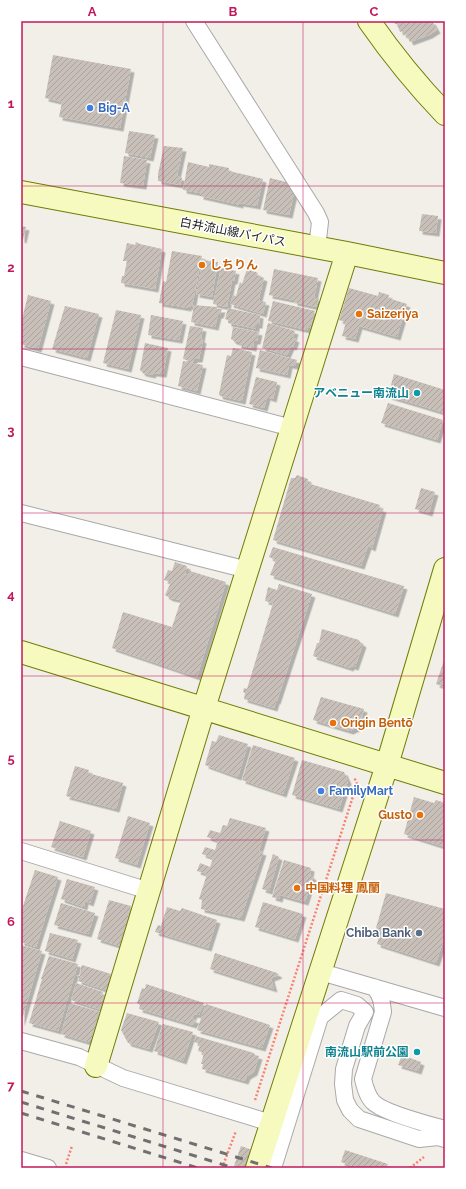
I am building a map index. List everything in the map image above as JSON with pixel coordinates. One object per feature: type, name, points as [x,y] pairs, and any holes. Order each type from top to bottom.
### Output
[{"type":"street","points":[[194,21],[316,213],[320,222],[317,248]]},
{"type":"street","points":[[369,21],[387,47],[445,114]]},
{"type":"street","name":"白井流山線バイパス","points":[[21,192],[347,253],[445,273]]},
{"type":"street","points":[[96,1066],[204,708],[347,253]]},
{"type":"street","points":[[21,357],[292,428]]},
{"type":"street","points":[[21,513],[248,570]]},
{"type":"street","points":[[257,1168],[387,765],[445,569]]},
{"type":"street","points":[[21,652],[445,783]]},
{"type":"street","points":[[21,851],[150,891]]},
{"type":"street","points":[[321,972],[445,1008]]},
{"type":"street","points":[[374,987],[379,992],[382,1000],[383,1012]]},
{"type":"street","points":[[408,997],[397,999],[388,1004],[383,1012],[363,1079],[366,1090],[373,1102],[386,1110],[445,1130]]},
{"type":"street","points":[[273,1168],[320,1017],[341,1000],[357,1004],[365,1012],[357,1026],[344,1069],[343,1084],[345,1100],[350,1110],[360,1119],[419,1139],[438,1137],[445,1140]]},
{"type":"street","points":[[21,1041],[78,1058],[123,1078],[271,1123]]},
{"type":"street","points":[[21,1160],[48,1168]]},
{"type":"path","points":[[253,1103],[357,784],[352,772]]},
{"type":"path","points":[[222,1168],[238,1126]]},
{"type":"path","points":[[65,1168],[72,1146]]},
{"type":"building","points":[[393,21],[432,21],[437,30],[429,35],[410,42],[406,34],[403,35],[402,31],[400,32],[397,24]]},
{"type":"building","points":[[53,55],[131,69],[120,128],[59,117],[62,102],[45,98]]},
{"type":"building","points":[[129,131],[155,135],[150,158],[125,153]]},
{"type":"building","points":[[164,146],[183,148],[177,176],[182,178],[180,185],[158,181]]},
{"type":"building","points":[[124,156],[147,160],[143,186],[120,183]]},
{"type":"building","points":[[188,162],[209,167],[209,164],[229,168],[229,171],[263,179],[257,206],[240,203],[240,205],[200,196],[200,193],[183,190]]},
{"type":"building","points":[[270,178],[286,182],[294,193],[289,215],[263,210]]},
{"type":"building","points":[[422,214],[438,216],[436,233],[419,231]]},
{"type":"building","points":[[21,226],[26,227],[23,240],[21,239]]},
{"type":"building","points":[[136,242],[162,249],[155,289],[121,283],[127,261],[123,261],[127,243],[135,245]]},
{"type":"building","points":[[172,251],[202,256],[192,307],[188,306],[188,308],[159,303],[163,281],[166,282]]},
{"type":"building","points":[[203,260],[218,262],[212,297],[196,294]]},
{"type":"building","points":[[221,268],[236,271],[234,281],[232,281],[227,307],[213,304]]},
{"type":"building","points":[[247,269],[258,273],[257,275],[264,278],[259,298],[260,301],[266,302],[263,314],[230,304],[233,295],[236,296],[240,282],[242,284]]},
{"type":"building","points":[[274,269],[318,278],[314,298],[319,298],[316,307],[294,302],[294,300],[269,295]]},
{"type":"building","points":[[349,288],[378,296],[379,292],[389,295],[388,298],[407,304],[397,337],[359,326],[355,339],[342,336],[346,322],[339,320]]},
{"type":"building","points":[[28,295],[51,301],[38,349],[21,344],[21,323]]},
{"type":"building","points":[[273,301],[315,311],[310,328],[308,327],[307,330],[268,321]]},
{"type":"building","points":[[194,305],[217,307],[217,309],[222,309],[220,315],[218,315],[215,327],[191,322]]},
{"type":"building","points":[[65,306],[99,314],[87,358],[52,349]]},
{"type":"building","points":[[228,308],[260,315],[259,325],[256,325],[256,329],[228,323],[228,320],[225,319]]},
{"type":"building","points":[[116,310],[141,315],[128,369],[103,363]]},
{"type":"building","points":[[151,315],[183,321],[179,340],[148,335]]},
{"type":"building","points":[[268,323],[295,331],[293,338],[296,339],[293,347],[291,346],[287,355],[262,348]]},
{"type":"building","points":[[190,326],[203,328],[201,339],[203,340],[199,359],[194,359],[194,362],[183,359]]},
{"type":"building","points":[[233,327],[259,332],[257,341],[254,341],[253,348],[238,345],[238,342],[231,339]]},
{"type":"building","points":[[145,343],[168,348],[163,374],[153,373],[152,375],[143,373],[140,370]]},
{"type":"building","points":[[233,348],[252,352],[242,401],[220,396],[219,394],[227,355],[231,356]]},
{"type":"building","points":[[260,350],[297,360],[295,366],[289,365],[287,375],[256,368]]},
{"type":"building","points":[[183,361],[203,365],[197,391],[178,386]]},
{"type":"building","name":"アベニュー南流山","points":[[394,374],[445,390],[445,413],[388,396]]},
{"type":"building","points":[[256,377],[277,382],[273,399],[267,397],[264,408],[249,404]]},
{"type":"building","points":[[388,403],[443,420],[437,440],[381,423]]},
{"type":"building","points":[[297,475],[308,479],[307,483],[380,505],[379,508],[383,509],[372,548],[368,546],[361,566],[273,540],[291,478],[295,478]]},
{"type":"building","points":[[421,488],[435,492],[429,513],[415,509]]},
{"type":"building","points":[[273,547],[404,586],[395,614],[270,575],[276,560],[269,557]]},
{"type":"building","points":[[175,562],[187,566],[185,574],[188,575],[190,571],[226,582],[197,677],[112,648],[123,612],[172,627],[181,600],[170,598],[165,595],[171,582],[164,580],[168,570],[172,571]]},
{"type":"building","points":[[279,584],[312,594],[274,708],[244,699],[245,693],[243,692],[244,688],[247,689],[273,603],[265,601],[268,587],[277,590]]},
{"type":"building","points":[[322,629],[359,640],[363,644],[355,667],[351,666],[350,668],[313,656],[317,643],[319,643]]},
{"type":"building","points":[[445,657],[445,687],[436,684]]},
{"type":"building","points":[[321,697],[364,709],[360,726],[350,731],[313,720]]},
{"type":"building","points":[[219,735],[248,744],[238,777],[205,765],[212,741],[216,742]]},
{"type":"building","points":[[253,745],[295,758],[283,794],[242,780]]},
{"type":"building","points":[[302,760],[344,772],[348,781],[339,809],[292,795]]},
{"type":"building","points":[[75,766],[89,770],[88,773],[123,783],[116,809],[66,796]]},
{"type":"building","points":[[414,797],[434,803],[436,800],[445,803],[445,847],[404,834]]},
{"type":"building","points":[[128,816],[150,823],[137,865],[115,858]]},
{"type":"building","points":[[230,818],[266,828],[259,851],[263,852],[241,918],[201,909],[202,900],[199,899],[207,874],[197,871],[200,863],[210,867],[213,858],[202,854],[205,847],[215,850],[218,841],[207,837],[210,830],[220,833],[223,825],[227,826]]},
{"type":"building","points":[[60,821],[91,831],[83,857],[51,847]]},
{"type":"building","points":[[273,854],[279,857],[269,891],[262,889]]},
{"type":"building","points":[[284,860],[311,868],[310,875],[313,877],[305,902],[280,895],[279,899],[272,897]]},
{"type":"building","points":[[35,870],[58,877],[36,947],[21,942],[21,912]]},
{"type":"building","points":[[67,879],[95,887],[90,903],[85,901],[84,907],[61,899]]},
{"type":"building","points":[[386,893],[445,909],[445,936],[436,963],[377,944],[379,937],[374,935]]},
{"type":"building","points":[[109,900],[131,906],[120,946],[97,939]]},
{"type":"building","points":[[263,902],[303,914],[295,939],[255,927]]},
{"type":"building","points":[[61,903],[95,913],[88,934],[54,925]]},
{"type":"building","points":[[167,907],[180,911],[182,908],[217,920],[208,948],[155,932],[158,925],[161,926]]},
{"type":"building","points":[[50,933],[78,940],[72,959],[45,951]]},
{"type":"building","points":[[21,945],[42,951],[21,1023]]},
{"type":"building","points":[[215,953],[277,973],[279,975],[271,978],[274,989],[210,969]]},
{"type":"building","points":[[49,956],[78,964],[58,1031],[29,1023]]},
{"type":"building","points":[[82,965],[111,974],[106,990],[78,981],[79,978],[76,975],[90,979],[80,976]]},
{"type":"building","points":[[76,983],[103,992],[102,995],[105,997],[101,1010],[71,1000]]},
{"type":"building","points":[[146,984],[204,1003],[199,1015],[194,1014],[192,1019],[196,1020],[193,1025],[139,1009],[140,1005],[137,1003],[142,988],[145,989]]},
{"type":"building","points":[[70,1003],[100,1012],[91,1039],[88,1042],[61,1034]]},
{"type":"building","points":[[206,1004],[270,1025],[262,1048],[197,1030]]},
{"type":"building","points":[[127,1013],[159,1022],[149,1049],[128,1043],[121,1030]]},
{"type":"building","points":[[163,1024],[193,1032],[183,1061],[154,1051]]},
{"type":"building","points":[[196,1036],[254,1053],[255,1055],[259,1056],[254,1072],[247,1076],[245,1081],[202,1069],[203,1064],[201,1064],[204,1053],[198,1051],[200,1044],[194,1042]]},
{"type":"building","points":[[402,1055],[421,1062],[418,1071],[398,1065]]},
{"type":"building","points":[[241,1146],[258,1152],[246,1168],[234,1166]]},
{"type":"building","points":[[345,1150],[388,1164],[386,1168],[359,1168],[341,1162]]},
{"type":"railway","points":[[21,1091],[272,1168]]},
{"type":"railway","points":[[21,1102],[234,1168]]},
{"type":"railway","points":[[21,1113],[198,1168]]},
{"type":"place","name":"Big-A","points":[[90,108]]},
{"type":"place","name":"しちりん","points":[[202,265]]},
{"type":"place","name":"Saizeriya","points":[[359,314]]},
{"type":"place","name":"アベニュー南流山","points":[[417,393]]},
{"type":"place","name":"Origin Bentō","points":[[333,723]]},
{"type":"place","name":"FamilyMart","points":[[321,791]]},
{"type":"place","name":"Gusto","points":[[420,815]]},
{"type":"place","name":"中国料理 鳳蘭","points":[[297,888]]},
{"type":"place","name":"Chiba Bank","points":[[419,933]]},
{"type":"place","name":"南流山駅前公園","points":[[417,1052]]}]
